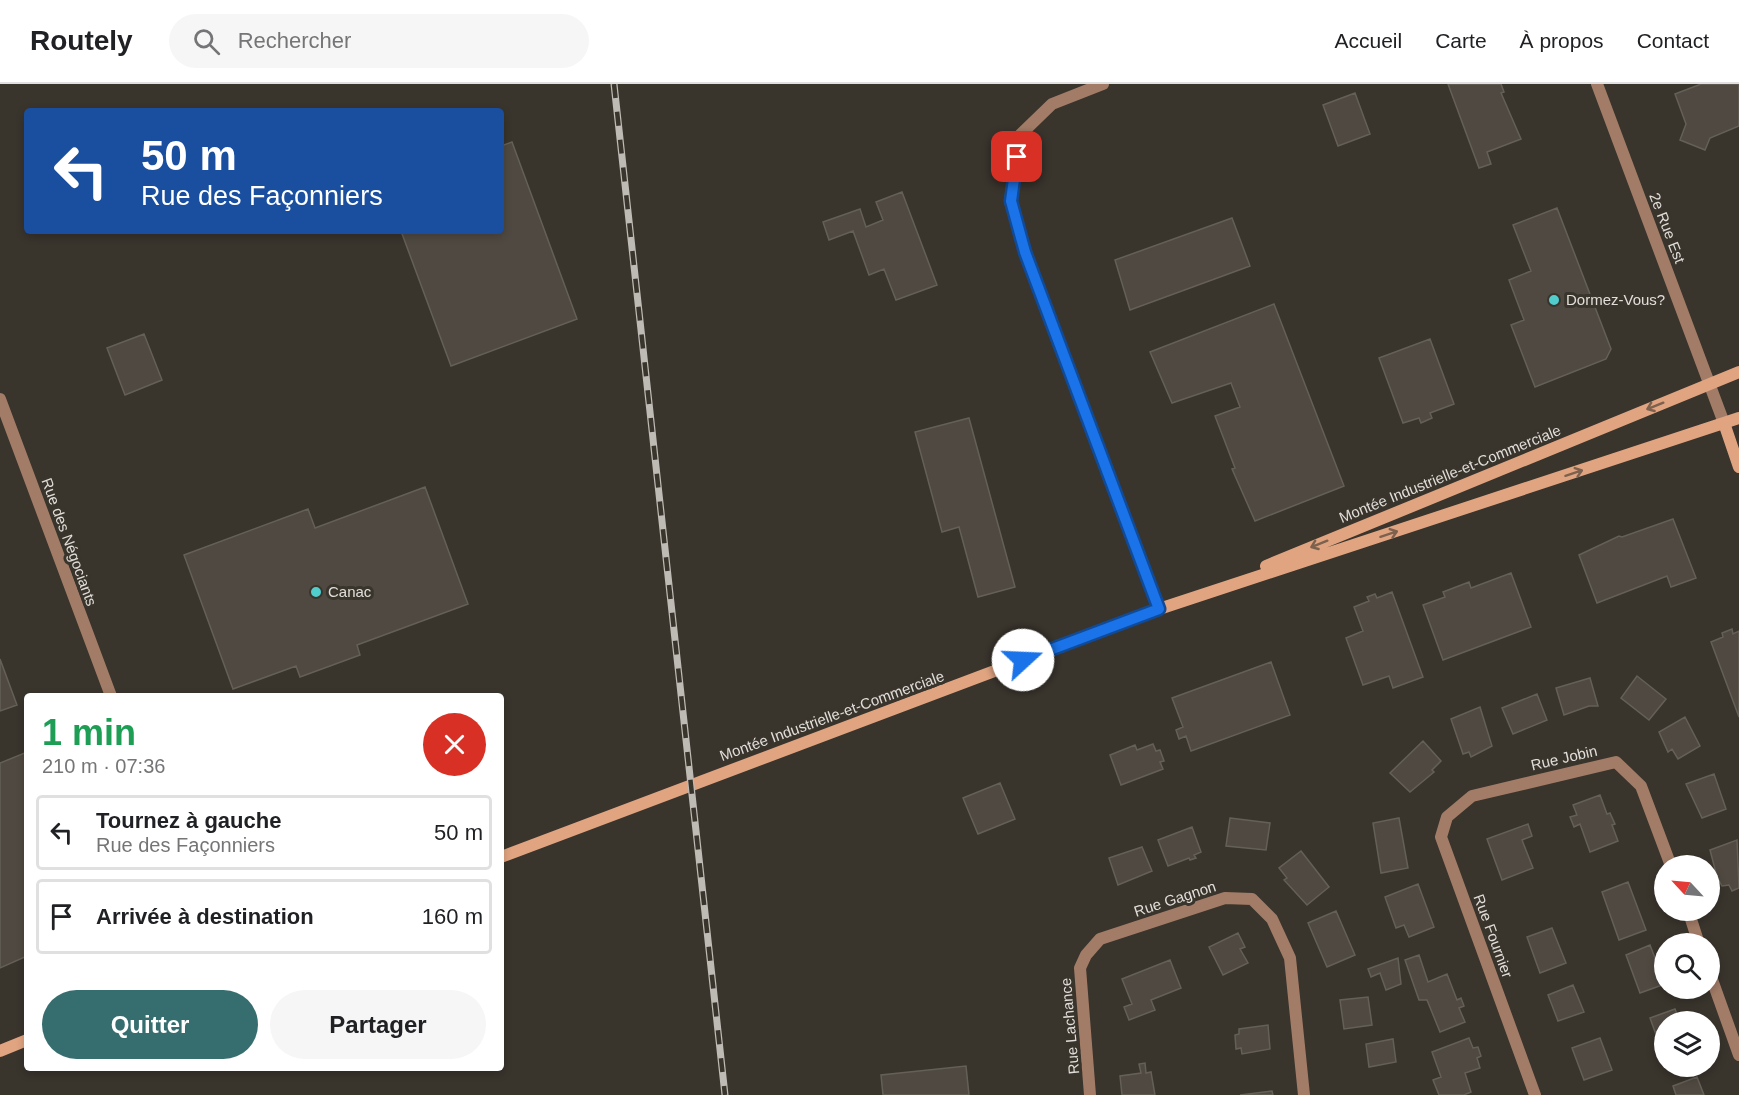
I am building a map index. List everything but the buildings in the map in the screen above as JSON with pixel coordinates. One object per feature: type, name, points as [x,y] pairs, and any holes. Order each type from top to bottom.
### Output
[{"type":"main road","name":"Montée Industrielle-et-Commerciale","points":[[1174,605],[1739,372]]},
{"type":"main road","name":"Montée Industrielle-et-Commerciale","points":[[504,856],[1159,609],[1739,418]]},
{"type":"main road","points":[[1724,423],[1739,467]]},
{"type":"main road","points":[[0,1051],[24,1041]]},
{"type":"street","points":[[1103,84],[1052,104],[1020,135],[1011,201],[1025,252],[1159,609]]},
{"type":"street","name":"2e Rue Est","points":[[1597,84],[1724,423]]},
{"type":"street","name":"Rue des Négociants","points":[[0,399],[110,693]]},
{"type":"street","name":"Rue Jobin","points":[[1472,796],[1616,762],[1641,786],[1667,855]]},
{"type":"street","name":"Rue Fournier","points":[[1472,796],[1447,818],[1441,837],[1535,1095]]},
{"type":"street","name":"Rue Gagnon","points":[[1086,955],[1100,939],[1225,898],[1252,899],[1272,919],[1290,958],[1304,1095]]},
{"type":"street","name":"Rue Lachance","points":[[1086,955],[1080,968],[1090,1095]]},
{"type":"street","points":[[1719,999],[1739,1055]]},
{"type":"railway","points":[[614,84],[725,1095]]},
{"type":"place","name":"Dormez-Vous?","points":[[1554,300]]},
{"type":"place","name":"Canac","points":[[316,592]]},
{"type":"route","points":[[1017,157],[1011,201],[1025,252],[1159,609],[1023,660]]}]
